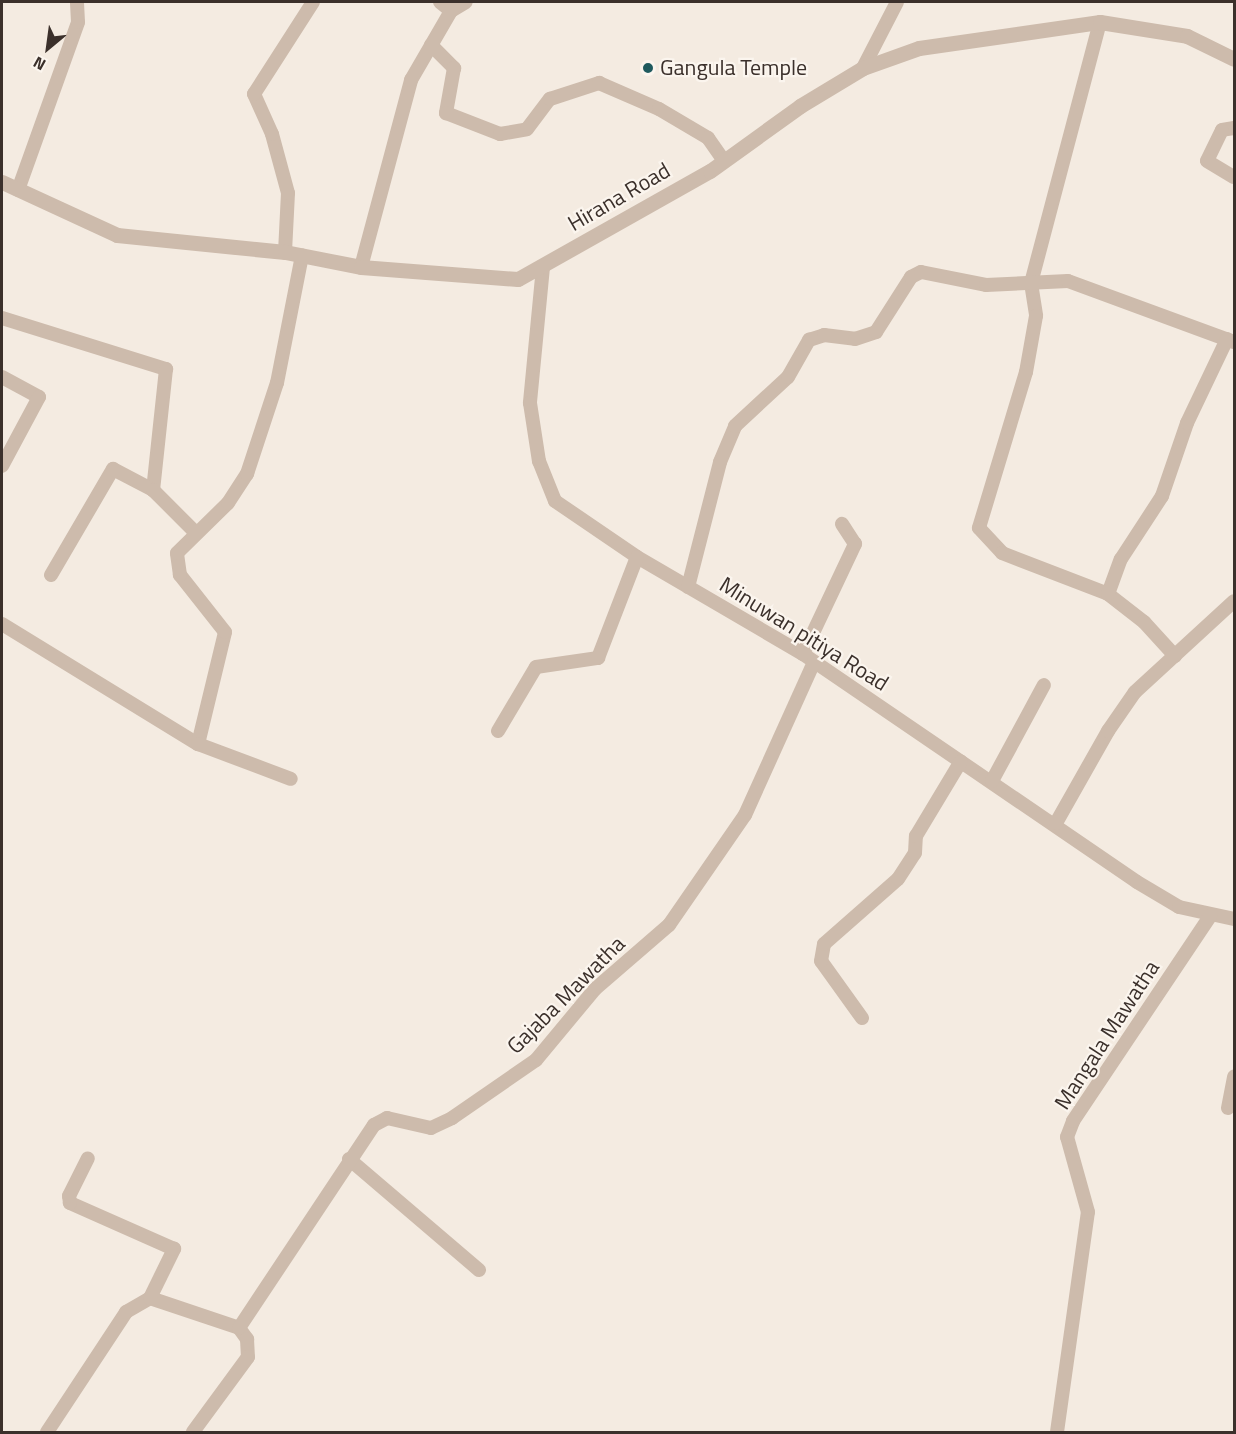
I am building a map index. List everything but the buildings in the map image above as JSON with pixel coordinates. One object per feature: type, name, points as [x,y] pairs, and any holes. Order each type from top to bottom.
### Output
[{"type":"street","points":[[18,190],[78,22],[76,2]]},
{"type":"street","points":[[285,252],[288,193],[272,134],[254,94],[314,2]]},
{"type":"street","points":[[440,2],[451,11]]},
{"type":"street","points":[[361,267],[411,80],[451,11],[466,2]]},
{"type":"street","points":[[863,68],[897,2]]},
{"type":"street","points":[[1100,22],[1031,283],[1036,316],[1026,372],[979,528],[1002,554],[1107,594],[1144,622],[1175,656]]},
{"type":"street","name":"Hirana Road","points":[[2,182],[117,235],[285,252],[361,267],[518,279],[543,267],[724,161],[800,106],[863,68],[919,48],[1100,22],[1187,36],[1234,59]]},
{"type":"street","points":[[431,45],[454,68],[446,113],[500,134],[527,129],[550,99],[598,83],[658,109],[708,138],[724,161]]},
{"type":"street","points":[[1234,128],[1222,130],[1207,160],[1234,177]]},
{"type":"street","points":[[198,744],[225,632],[180,575],[177,552],[195,532],[228,503],[247,474],[277,383],[302,255]]},
{"type":"street","name":"Minuwan pitiya Road","points":[[543,267],[530,403],[539,461],[555,501],[637,557],[808,658],[1056,823],[1137,882],[1179,907],[1234,920]]},
{"type":"street","points":[[688,587],[701,547],[720,462],[735,426],[788,377],[809,340],[824,335],[855,339],[876,332],[911,277],[921,272],[986,285],[1068,281],[1231,341],[1187,423],[1162,496],[1120,559],[1107,594]]},
{"type":"street","points":[[2,318],[166,369],[153,490]]},
{"type":"street","points":[[2,377],[39,397],[2,466]]},
{"type":"street","points":[[51,575],[113,469],[153,490],[195,532]]},
{"type":"street","points":[[808,658],[855,544],[842,524]]},
{"type":"street","points":[[498,731],[536,667],[598,658],[637,557]]},
{"type":"street","points":[[1056,823],[1108,730],[1135,692],[1234,601]]},
{"type":"street","points":[[2,624],[127,704],[198,744],[291,779]]},
{"type":"street","name":"Gajaba Mawatha","points":[[239,1328],[349,1159],[381,1122],[387,1118],[431,1128],[453,1118],[536,1060],[595,989],[669,925],[745,815],[808,658]]},
{"type":"street","points":[[992,781],[1044,685]]},
{"type":"street","points":[[861,1017],[821,961],[824,944],[898,879],[915,854],[916,836],[961,761]]},
{"type":"street","name":"Mangala Mawatha","points":[[1057,1432],[1088,1212],[1067,1137],[1210,916]]},
{"type":"street","points":[[1228,1108],[1234,1077]]},
{"type":"street","points":[[47,1432],[126,1312],[150,1298],[174,1249],[70,1203],[69,1196],[88,1158]]},
{"type":"street","points":[[349,1159],[479,1270]]},
{"type":"street","points":[[150,1298],[239,1328],[248,1339],[248,1357],[193,1432]]},
{"type":"place","name":"Gangula Temple","points":[[648,68]]}]
